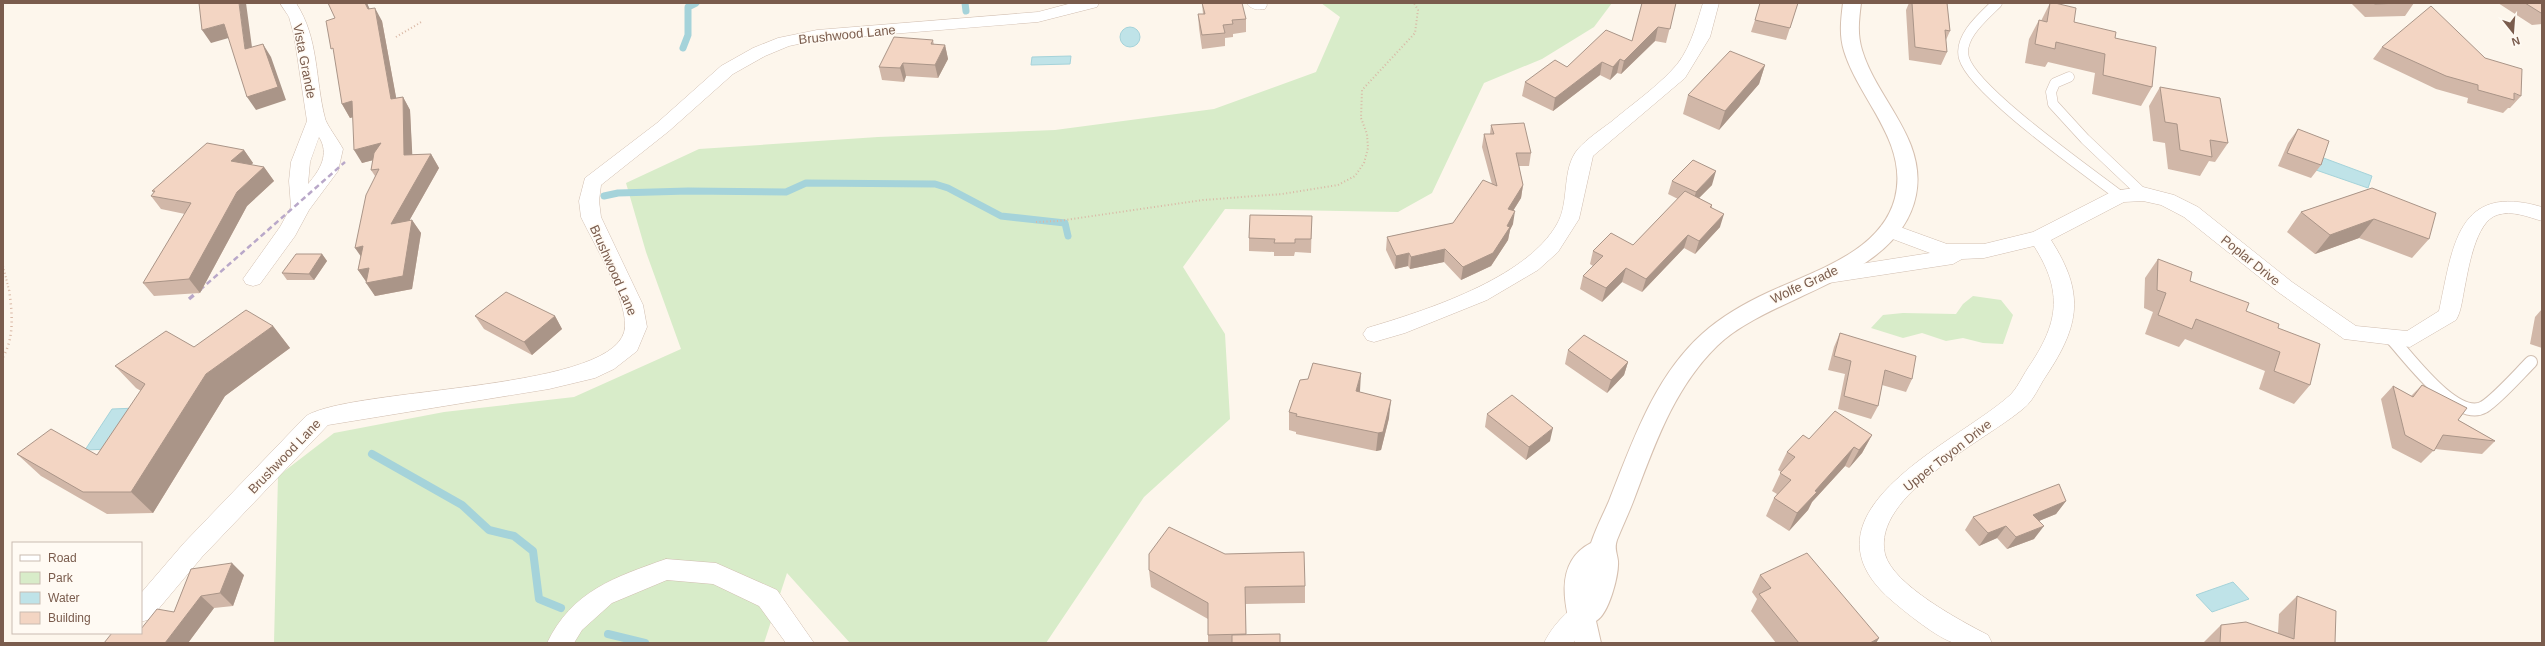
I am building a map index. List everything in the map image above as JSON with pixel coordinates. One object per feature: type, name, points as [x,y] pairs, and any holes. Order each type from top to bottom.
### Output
[{"type":"street","name":"Vista Grande","points":[[253,279],[288,231],[301,206],[329,171],[334,156],[332,143],[316,121],[303,35],[297,17],[288,3]]},
{"type":"street","name":"Brushwood Lane","points":[[142,610],[212,530],[314,422],[322,416],[355,410],[432,401],[550,382],[587,372],[619,355],[634,337],[636,318],[633,305],[591,217],[589,201],[592,183],[739,62],[784,42],[818,35],[1024,19],[1051,15],[1092,3]]},
{"type":"street","points":[[1374,334],[1429,317],[1476,295],[1530,265],[1552,247],[1570,218],[1576,198],[1579,166],[1585,153],[1679,74],[1701,36],[1711,3]]},
{"type":"street","name":"Wolfe Grade","points":[[1557,643],[1582,614],[1589,612],[1598,599],[1606,565],[1602,549],[1655,417],[1677,378],[1694,356],[1711,338],[1730,323],[1765,303],[1820,278],[1863,254],[1889,230],[1900,214],[1906,195],[1907,162],[1896,130],[1854,55],[1848,30],[1852,3]]},
{"type":"street","points":[[301,206],[298,164],[316,121]]},
{"type":"street","name":"Poplar Drive","points":[[1889,230],[1945,251],[1963,252],[1984,250],[2039,238],[2120,196],[2144,194],[2167,200],[2191,212],[2285,287],[2351,332],[2391,338],[2410,338],[2448,315],[2471,229],[2482,214],[2502,207],[2530,210],[2542,214]]},
{"type":"street","name":"Upper Toyon Drive","points":[[1979,643],[1929,615],[1904,596],[1884,575],[1874,555],[1872,538],[1881,514],[1907,482],[2018,401],[2048,357],[2063,328],[2066,296],[2057,267],[2039,238]]},
{"type":"street","points":[[1820,278],[1984,250]]},
{"type":"street","points":[[560,643],[573,622],[603,595],[666,569],[716,574],[768,598],[801,643]]},
{"type":"street","points":[[1582,614],[1588,643]]},
{"type":"lane","points":[[1997,3],[1965,42],[1964,59],[1973,75],[1999,100],[2120,196]]},
{"type":"lane","points":[[2069,77],[2055,83],[2051,92],[2053,104],[2085,140],[2144,194]]},
{"type":"lane","points":[[2391,338],[2439,391],[2456,405],[2471,410],[2484,407],[2530,362]]},
{"type":"path","points":[[1036,222],[1058,221],[1203,200],[1282,194],[1338,184],[1355,176],[1364,163],[1368,148],[1367,134],[1361,118],[1362,90],[1415,33],[1418,10],[1414,3]]},
{"type":"path","points":[[396,37],[423,21]]},
{"type":"path","points":[[3,266],[9,278],[10,326],[8,352],[3,357]]},
{"type":"green space","points":[[1321,3],[1612,3],[1594,27],[1542,59],[1484,83],[1432,193],[1398,212],[1225,209],[1183,267],[1225,334],[1230,419],[1144,497],[1046,643],[850,643],[787,573],[764,643],[274,643],[278,476],[334,433],[444,412],[574,397],[681,349],[646,252],[626,183],[699,149],[878,137],[1055,130],[1214,109],[1316,72],[1340,17]]},
{"type":"green space","points":[[1973,296],[2001,300],[2013,315],[2003,344],[1983,343],[1963,338],[1946,341],[1922,333],[1903,338],[1871,328],[1883,315],[1903,313],[1956,314],[1963,304]]},
{"type":"water","points":[[1130,27],[1137,30],[1140,37],[1137,44],[1130,47],[1123,44],[1120,37],[1123,30]]},
{"type":"water","points":[[1071,56],[1070,64],[1031,65],[1032,57]]},
{"type":"water","points":[[2321,157],[2372,176],[2368,188],[2316,170]]},
{"type":"water","points":[[137,408],[111,449],[85,450],[112,409]]},
{"type":"water","points":[[2233,582],[2249,599],[2212,612],[2196,595]]},
{"type":"building","points":[[199,3],[239,3],[245,49],[263,44],[278,87],[247,97],[224,24],[202,30]]},
{"type":"building","points":[[328,3],[365,3],[368,9],[375,8],[391,99],[403,97],[404,155],[431,154],[391,224],[412,220],[403,276],[366,283],[369,268],[358,270],[363,246],[355,248],[366,195],[379,169],[371,170],[374,153],[381,143],[354,150],[352,101],[342,104],[333,48],[331,49],[326,21],[335,18]]},
{"type":"building","points":[[1202,3],[1242,3],[1246,19],[1232,20],[1233,24],[1223,25],[1225,33],[1202,35],[1198,14],[1205,14]]},
{"type":"building","points":[[1642,3],[1676,3],[1670,29],[1658,27],[1624,61],[1620,59],[1613,67],[1602,62],[1555,98],[1525,82],[1555,60],[1567,67],[1606,30],[1632,41]]},
{"type":"building","points":[[1760,3],[1798,3],[1790,28],[1755,20]]},
{"type":"building","points":[[1912,3],[1947,3],[1950,31],[1945,30],[1947,52],[1915,47]]},
{"type":"building","points":[[2050,3],[2076,8],[2074,22],[2116,32],[2115,38],[2156,47],[2152,87],[2103,75],[2105,54],[2056,42],[2055,49],[2035,44],[2039,20],[2047,22]]},
{"type":"building","points":[[2373,3],[2401,3],[2375,4]]},
{"type":"building","points":[[2525,3],[2542,3],[2542,13],[2541,13]]},
{"type":"building","points":[[2431,6],[2485,58],[2522,69],[2521,96],[2514,93],[2514,100],[2478,90],[2478,85],[2446,76],[2382,47]]},
{"type":"building","points":[[894,37],[933,40],[931,44],[945,45],[935,65],[903,63],[900,68],[879,67]]},
{"type":"building","points":[[1730,51],[1765,65],[1725,111],[1688,95]]},
{"type":"building","points":[[2160,87],[2220,98],[2228,143],[2210,140],[2212,157],[2180,150],[2177,124],[2165,122]]},
{"type":"building","points":[[1524,123],[1531,153],[1516,153],[1523,185],[1508,209],[1515,211],[1507,226],[1510,227],[1493,253],[1463,267],[1445,249],[1411,257],[1409,253],[1396,256],[1387,237],[1453,223],[1483,180],[1497,186],[1484,134],[1494,134],[1491,125]]},
{"type":"building","points":[[2298,129],[2329,141],[2321,165],[2287,153]]},
{"type":"building","points":[[207,143],[244,150],[231,161],[264,167],[237,192],[189,279],[143,283],[191,203],[151,196],[155,191],[152,191]]},
{"type":"building","points":[[1693,160],[1716,171],[1696,192],[1672,181]]},
{"type":"building","points":[[2372,188],[2436,213],[2429,239],[2374,219],[2330,235],[2301,212]]},
{"type":"building","points":[[1685,191],[1712,205],[1710,207],[1724,214],[1699,241],[1688,235],[1646,279],[1626,268],[1606,288],[1583,276],[1603,256],[1593,251],[1611,233],[1633,245]]},
{"type":"building","points":[[1250,215],[1312,216],[1311,239],[1295,239],[1295,243],[1274,243],[1275,239],[1249,238]]},
{"type":"building","points":[[296,254],[322,254],[309,274],[282,273]]},
{"type":"building","points":[[2158,259],[2192,272],[2190,281],[2249,303],[2246,311],[2279,324],[2278,328],[2320,344],[2310,385],[2274,371],[2280,352],[2196,319],[2192,329],[2158,315],[2166,293],[2157,290]]},
{"type":"building","points":[[506,292],[555,316],[524,342],[475,316]]},
{"type":"building","points":[[246,310],[273,326],[206,374],[131,492],[83,492],[17,454],[51,429],[97,455],[145,384],[115,366],[166,331],[194,347]]},
{"type":"building","points":[[1840,333],[1916,356],[1912,379],[1885,370],[1878,406],[1844,396],[1851,361],[1834,356]]},
{"type":"building","points":[[1584,335],[1628,362],[1611,380],[1568,350]]},
{"type":"building","points":[[1313,363],[1361,373],[1356,391],[1391,400],[1383,432],[1378,433],[1296,416],[1297,414],[1289,412],[1300,380],[1308,379]]},
{"type":"building","points":[[2422,385],[2467,408],[2458,420],[2495,441],[2443,435],[2434,451],[2405,435],[2393,386],[2413,397]]},
{"type":"building","points":[[1512,395],[1553,428],[1529,447],[1487,414]]},
{"type":"building","points":[[1835,411],[1872,435],[1859,450],[1854,447],[1815,491],[1817,492],[1797,513],[1774,498],[1791,480],[1780,473],[1795,457],[1787,452],[1803,435],[1809,439]]},
{"type":"building","points":[[2059,484],[2066,501],[2033,515],[2044,526],[2016,537],[2006,526],[1988,533],[1973,517]]},
{"type":"building","points":[[1169,527],[1225,554],[1304,552],[1305,586],[1245,587],[1246,634],[1208,635],[1208,603],[1149,570],[1149,554]]},
{"type":"building","points":[[1807,553],[1879,638],[1870,643],[1799,643],[1759,594],[1771,588],[1760,575]]},
{"type":"building","points":[[232,563],[220,593],[201,596],[165,643],[104,643],[111,634],[142,634],[142,628],[157,609],[174,612],[191,569]]},
{"type":"building","points":[[2297,596],[2336,611],[2335,643],[2220,643],[2221,625],[2246,622],[2294,639]]},
{"type":"building","points":[[1280,634],[1280,643],[1232,643],[1232,635]]},
{"type":"waterway","points":[[683,48],[688,35],[688,7],[696,3]]},
{"type":"waterway","points":[[965,3],[966,11]]},
{"type":"waterway","points":[[604,196],[618,193],[688,191],[786,192],[806,183],[935,184],[948,188],[1001,216],[1065,223],[1068,236]]},
{"type":"waterway","points":[[372,454],[462,505],[489,530],[514,536],[533,551],[539,599],[561,608]]},
{"type":"waterway","points":[[608,634],[645,643]]},
{"type":"railway","points":[[200,290],[345,162]]},
{"type":"railway","points":[[189,299],[201,289]]}]
